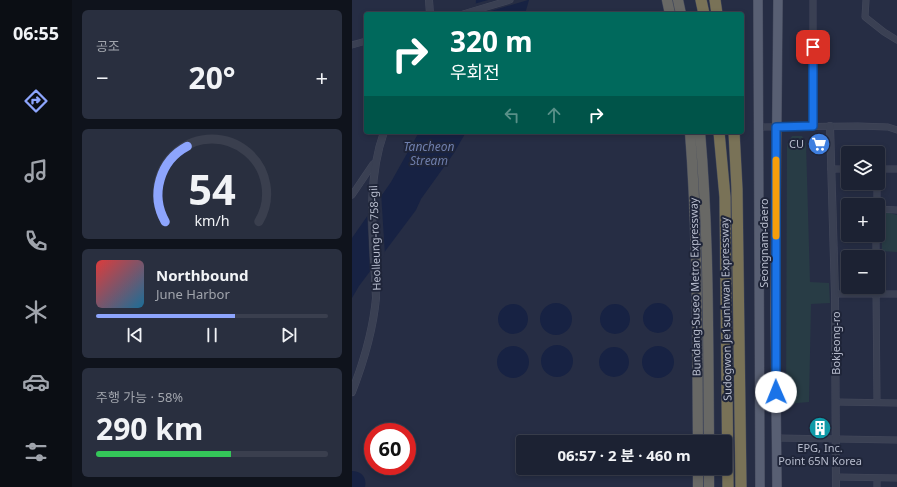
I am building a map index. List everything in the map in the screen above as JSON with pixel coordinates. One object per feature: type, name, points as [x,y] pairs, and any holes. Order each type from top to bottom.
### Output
[{"type":"highway","points":[[667,0],[670,12]]},
{"type":"highway","points":[[678,0],[681,12]]},
{"type":"highway","points":[[701,0],[704,12]]},
{"type":"highway","points":[[715,0],[718,12]]},
{"type":"highway","name":"Bundang-Suseo Metro Expressway","points":[[690,134],[694,182],[697,267],[698,435]]},
{"type":"highway","name":"Bundang-Suseo Metro Expressway","points":[[700,134],[705,181],[708,276],[709,435]]},
{"type":"highway","name":"Sudogwon Je1sunhwan Expressway","points":[[719,134],[725,197],[728,487]]},
{"type":"highway","name":"Sudogwon Je1sunhwan Expressway","points":[[734,134],[737,196],[741,487]]},
{"type":"highway","points":[[698,475],[698,487]]},
{"type":"highway","points":[[709,475],[710,487]]},
{"type":"main road","name":"Seongnam-daero","points":[[758,0],[760,487]]},
{"type":"main road","name":"Seongnam-daero","points":[[777,487],[775,361],[778,0]]},
{"type":"street","points":[[429,0],[430,12]]},
{"type":"street","points":[[470,12],[510,0]]},
{"type":"street","points":[[813,0],[813,126]]},
{"type":"street","points":[[866,0],[865,17],[897,40]]},
{"type":"street","points":[[352,45],[364,42]]},
{"type":"street","name":"Bokjeong-ro","points":[[830,126],[835,294],[836,487]]},
{"type":"street","points":[[759,127],[888,127],[897,130]]},
{"type":"street","name":"Heolleung-ro 758-gil","points":[[352,392],[362,367],[370,338],[376,298],[372,190],[377,155],[384,134]]},
{"type":"street","points":[[352,195],[373,164]]},
{"type":"street","points":[[831,169],[841,169]]},
{"type":"street","points":[[885,169],[897,169]]},
{"type":"street","points":[[885,209],[897,210]]},
{"type":"street","points":[[835,294],[841,294]]},
{"type":"street","points":[[876,294],[877,402]]},
{"type":"street","points":[[885,294],[897,294]]},
{"type":"street","points":[[836,402],[897,402]]},
{"type":"street","points":[[777,438],[897,440]]},
{"type":"street","points":[[836,477],[897,478]]},
{"type":"street","points":[[877,478],[877,487]]},
{"type":"shaded area","points":[[792,136],[802,136],[806,143],[810,282],[829,283],[830,303],[811,304],[809,402],[786,404],[787,144]]},
{"type":"shaded area","points":[[885,213],[897,215],[897,252],[882,250],[882,242],[885,242]]},
{"type":"water","points":[[476,0],[529,0],[526,12],[475,12]]},
{"type":"water","name":"Tancheon Stream","points":[[418,134],[465,134],[454,153],[421,199],[416,210],[359,286],[352,298],[352,238],[391,182]]},
{"type":"water","points":[[556,303],[567,308],[572,319],[567,330],[556,335],[545,330],[540,319],[545,308]]},
{"type":"water","points":[[658,303],[669,307],[673,318],[669,329],[658,333],[647,329],[643,318],[647,307]]},
{"type":"water","points":[[513,304],[524,308],[528,319],[524,330],[513,334],[502,330],[498,319],[502,308]]},
{"type":"water","points":[[615,304],[626,308],[630,319],[626,330],[615,334],[604,330],[600,319],[604,308]]},
{"type":"water","points":[[557,345],[566,348],[570,352],[573,361],[570,370],[566,374],[557,377],[548,374],[544,370],[541,361],[544,352],[548,348]]},
{"type":"water","points":[[513,346],[522,349],[526,353],[529,362],[526,371],[522,375],[513,378],[504,375],[500,371],[497,362],[500,353],[504,349]]},
{"type":"water","points":[[658,346],[669,351],[674,362],[669,373],[658,378],[647,373],[642,362],[647,351]]},
{"type":"water","points":[[614,347],[625,351],[629,362],[625,373],[614,377],[603,373],[599,362],[603,351]]},
{"type":"water","points":[[352,471],[359,472],[363,476],[365,487],[352,487]]},
{"type":"pier","points":[[488,0],[528,0],[488,12],[473,12],[474,4]]},
{"type":"pier","points":[[381,192],[385,255],[370,274],[367,212]]},
{"type":"slow traffic","points":[[776,160],[776,236]]},
{"type":"place","name":"CU","points":[[819,144]]},
{"type":"place","name":"EPG, Inc. Point 65N Korea","points":[[820,428]]},
{"type":"route","points":[[776,392],[776,127],[813,126],[813,47]]}]
